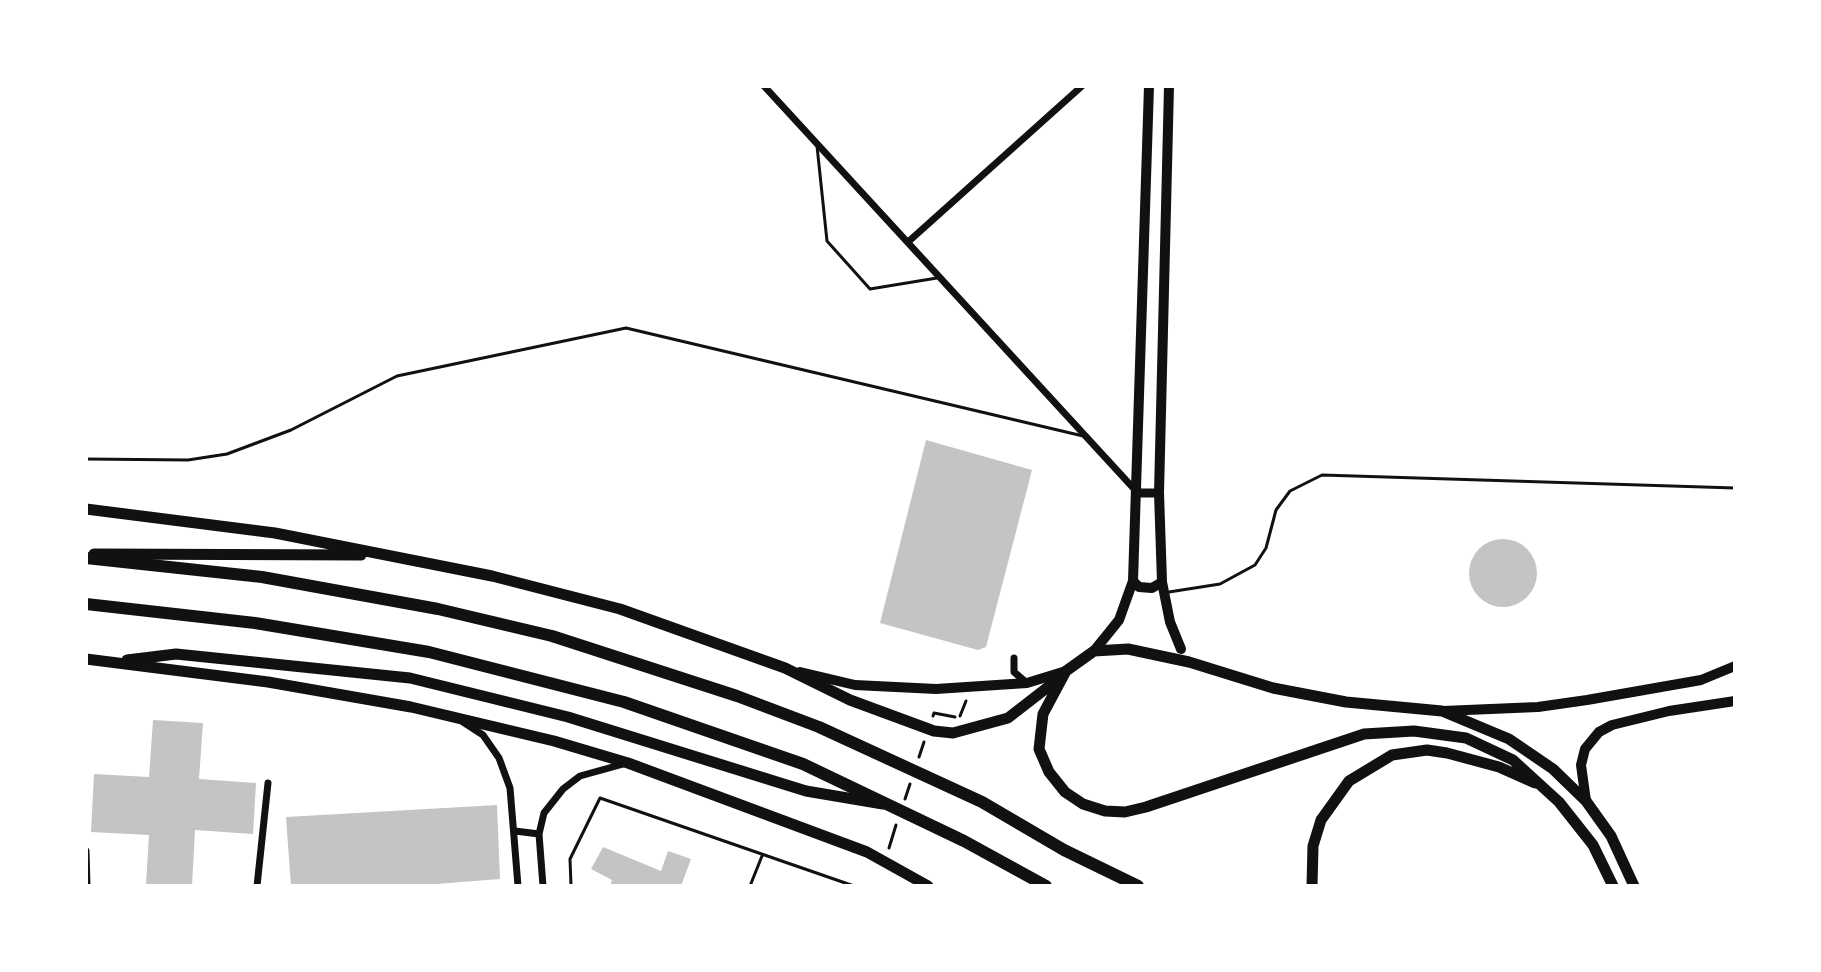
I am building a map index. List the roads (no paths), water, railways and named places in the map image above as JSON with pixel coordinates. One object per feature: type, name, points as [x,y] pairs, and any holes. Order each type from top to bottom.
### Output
[{"type":"highway","points":[[86,556],[262,577],[438,609],[552,636],[737,696],[819,727],[982,802],[1064,850],[1138,886]]},
{"type":"highway","points":[[86,604],[270,625],[429,652],[538,679],[723,734],[803,764],[964,841],[1046,886]]},
{"type":"main road","points":[[785,668],[850,700],[934,731],[953,733],[1008,718],[1094,651],[1119,620],[1133,581],[1138,493],[1149,86]]},
{"type":"main road","points":[[1169,86],[1159,493],[1163,587],[1170,622],[1181,649]]},
{"type":"main road","points":[[86,509],[275,533],[492,576],[620,609],[785,668],[855,685],[936,689],[1027,683],[1066,671]]},
{"type":"main road","points":[[86,556],[389,555]]},
{"type":"main road","points":[[1133,581],[1139,587],[1163,587]]},
{"type":"main road","points":[[1094,651],[1128,649],[1189,662],[1273,688],[1346,702],[1442,711],[1538,707],[1587,700],[1687,683],[1735,666]]},
{"type":"main road","points":[[119,662],[176,654],[410,678],[568,717],[806,791],[884,804]]},
{"type":"main road","points":[[86,659],[268,682],[458,718],[628,763],[867,852],[915,882],[928,886]]},
{"type":"main road","points":[[1066,671],[1043,714],[1039,749],[1049,772],[1065,792],[1083,804],[1105,811],[1146,807],[1333,742],[1390,731],[1439,733],[1466,738],[1513,760],[1543,786],[1575,820],[1593,845],[1613,886]]},
{"type":"main road","points":[[1586,801],[1581,765],[1585,749],[1599,732],[1612,725],[1656,714],[1735,701]]},
{"type":"main road","points":[[1442,711],[1530,751],[1586,801],[1611,836],[1634,886]]},
{"type":"main road","points":[[1312,886],[1313,846],[1321,820],[1349,781],[1392,755],[1427,750],[1447,753],[1499,767],[1543,786]]},
{"type":"street","points":[[764,86],[1138,493],[1159,493]]},
{"type":"street","points":[[908,242],[1082,86]]},
{"type":"street","points":[[1122,573],[1133,581]]},
{"type":"street","points":[[1181,649],[1189,662]]},
{"type":"street","points":[[1014,658],[1014,672],[1027,683]]},
{"type":"street","points":[[458,718],[483,735],[499,758],[510,788],[518,886]]},
{"type":"street","points":[[543,886],[539,834],[544,813],[563,789],[580,776],[628,763]]},
{"type":"street","points":[[257,886],[268,783]]},
{"type":"street","points":[[515,831],[539,834]]},
{"type":"street","points":[[86,851],[87,886]]},
{"type":"lane","points":[[816,143],[827,241],[870,289],[941,278]]},
{"type":"lane","points":[[86,459],[188,460],[227,454],[291,430],[397,376],[626,328],[1087,437]]},
{"type":"lane","points":[[1163,587],[1220,584],[1255,565],[1266,548],[1276,510],[1290,491],[1322,475],[1735,488]]},
{"type":"lane","points":[[1735,597],[1735,606]]},
{"type":"lane","points":[[571,886],[570,859],[600,798],[854,886]]},
{"type":"lane","points":[[750,886],[763,854]]}]
